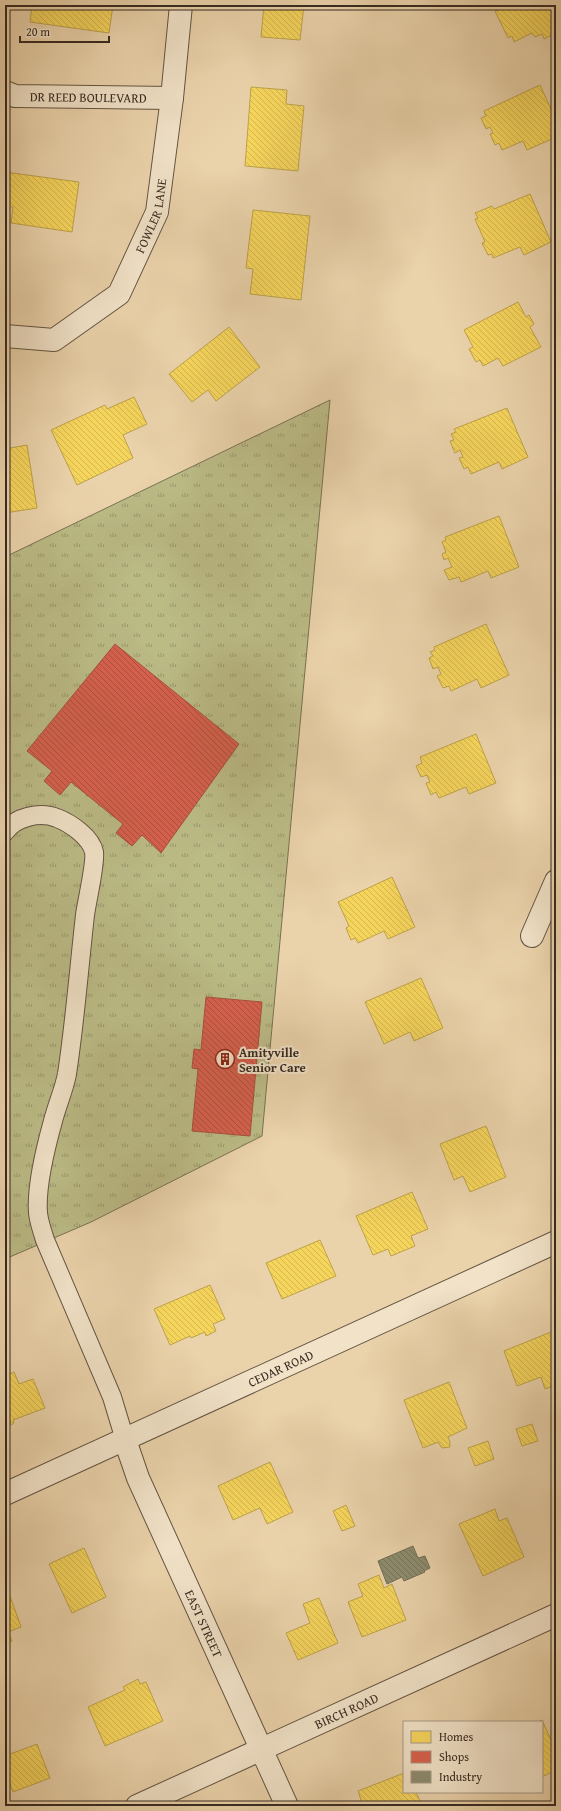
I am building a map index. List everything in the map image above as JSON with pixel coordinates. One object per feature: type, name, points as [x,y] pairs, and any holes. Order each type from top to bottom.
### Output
[{"type":"street","name":"FOWLER LANE","points":[[5,336],[54,340],[119,294],[156,212],[172,98],[181,5]]},
{"type":"street","name":"DR REED BOULEVARD","points":[[5,92],[15,96],[172,98]]},
{"type":"street","points":[[532,936],[556,881]]},
{"type":"street","name":"CEDAR ROAD","points":[[5,1494],[556,1242]]},
{"type":"street","name":"EAST STREET","points":[[125,1440],[138,1478],[287,1806]]},
{"type":"street","name":"BIRCH ROAD","points":[[137,1806],[556,1615]]},
{"type":"lane","points":[[5,832],[9,826],[19,820],[39,815],[49,816],[58,819],[82,834],[94,850],[66,1076],[53,1122],[40,1185],[38,1214],[45,1240],[112,1397],[125,1440]]},
{"type":"green space","points":[[330,400],[262,1136],[91,1222],[5,1259],[5,557]]},
{"type":"building: Homes","points":[[32,5],[113,5],[109,33],[30,22]]},
{"type":"building: Homes","points":[[264,5],[304,5],[300,40],[261,37]]},
{"type":"building: Homes","points":[[496,5],[556,5],[556,33],[544,39],[542,34],[535,37],[532,33],[514,42],[512,36],[508,38],[495,11],[498,10]]},
{"type":"building: Homes","points":[[540,85],[556,120],[556,137],[527,150],[523,141],[502,150],[499,143],[495,145],[490,134],[493,133],[490,127],[486,129],[481,118],[486,116],[484,111]]},
{"type":"building: Homes","points":[[251,87],[287,90],[286,104],[304,106],[298,171],[245,166]]},
{"type":"building: Homes","points":[[5,172],[79,182],[72,232],[11,223],[13,207],[5,206]]},
{"type":"building: Homes","points":[[530,194],[551,242],[524,255],[520,247],[493,258],[492,254],[488,255],[482,243],[485,242],[475,219],[478,218],[475,213],[492,206],[494,209]]},
{"type":"building: Homes","points":[[253,210],[310,216],[301,300],[250,294],[253,269],[246,268]]},
{"type":"building: Homes","points":[[518,302],[526,317],[529,315],[534,324],[530,327],[541,347],[503,366],[498,358],[483,366],[480,360],[476,362],[469,349],[473,347],[464,330]]},
{"type":"building: Homes","points":[[229,327],[260,367],[216,401],[208,390],[192,402],[169,374]]},
{"type":"building: Homes","points":[[134,397],[147,424],[123,435],[133,458],[77,485],[51,430],[105,405],[107,409]]},
{"type":"building: Homes","points":[[507,408],[528,457],[502,469],[499,462],[471,474],[468,467],[464,469],[459,458],[463,457],[460,450],[455,453],[450,441],[454,440],[451,434],[456,432],[454,429]]},
{"type":"building: Homes","points":[[27,445],[37,508],[5,513],[5,449]]},
{"type":"building: Homes","points":[[499,516],[519,567],[491,578],[488,571],[461,582],[459,577],[449,580],[444,570],[452,567],[448,558],[444,560],[442,554],[446,552],[442,542],[446,540],[445,537]]},
{"type":"building: Homes","points":[[486,624],[509,675],[481,688],[477,679],[451,691],[449,686],[443,688],[437,676],[441,674],[438,667],[433,669],[429,658],[433,656],[430,652],[435,650],[434,647]]},
{"type":"building: Homes","points":[[476,734],[496,783],[469,794],[466,787],[439,798],[436,792],[431,795],[426,783],[430,782],[427,775],[421,777],[416,766],[422,763],[420,757]]},
{"type":"building: Homes","points":[[392,877],[415,927],[388,939],[384,931],[358,943],[355,938],[351,940],[346,928],[349,926],[338,902]]},
{"type":"building: Homes","points":[[421,978],[443,1028],[414,1041],[410,1032],[384,1044],[365,1002]]},
{"type":"building: Homes","points":[[486,1126],[506,1177],[470,1192],[463,1176],[454,1180],[440,1144]]},
{"type":"building: Homes","points":[[412,1192],[428,1229],[411,1236],[415,1246],[391,1256],[388,1249],[373,1255],[356,1216]]},
{"type":"building: Homes","points":[[320,1240],[336,1276],[282,1299],[266,1263]]},
{"type":"building: Homes","points":[[210,1285],[225,1319],[213,1324],[216,1331],[206,1336],[205,1332],[191,1338],[190,1336],[170,1345],[154,1309]]},
{"type":"building: Homes","points":[[556,1330],[556,1385],[545,1389],[541,1377],[517,1386],[504,1351]]},
{"type":"building: Homes","points":[[14,1372],[19,1384],[33,1379],[45,1408],[13,1420],[14,1423],[11,1425],[10,1421],[5,1423],[5,1376]]},
{"type":"building: Homes","points":[[449,1382],[467,1428],[448,1437],[450,1447],[442,1448],[438,1442],[423,1448],[404,1400]]},
{"type":"building: Homes","points":[[532,1424],[538,1441],[522,1446],[516,1429]]},
{"type":"building: Homes","points":[[488,1441],[494,1459],[475,1466],[468,1448]]},
{"type":"building: Homes","points":[[270,1462],[293,1512],[267,1524],[260,1508],[233,1520],[218,1486]]},
{"type":"building: Homes","points":[[346,1505],[355,1526],[342,1531],[333,1511]]},
{"type":"building: Homes","points":[[495,1509],[499,1521],[507,1518],[524,1557],[483,1576],[459,1524]]},
{"type":"building: Homes","points":[[84,1548],[106,1597],[72,1613],[49,1564]]},
{"type":"building: Homes","points":[[379,1575],[384,1588],[392,1584],[406,1620],[362,1637],[348,1602],[363,1596],[358,1584]]},
{"type":"building: Homes","points":[[10,1596],[21,1627],[8,1632],[12,1641],[5,1644],[5,1598]]},
{"type":"building: Homes","points":[[319,1598],[338,1643],[298,1660],[286,1633],[310,1623],[303,1604]]},
{"type":"building: Homes","points":[[138,1679],[140,1684],[146,1682],[163,1721],[105,1746],[88,1707],[125,1690],[123,1687]]},
{"type":"building: Homes","points":[[543,1722],[556,1751],[556,1770],[543,1776]]},
{"type":"building: Homes","points":[[37,1744],[50,1778],[13,1792],[5,1770],[5,1756]]},
{"type":"building: Homes","points":[[403,1773],[403,1793],[416,1793],[422,1806],[363,1806],[358,1791]]},
{"type":"building: Shops","points":[[115,644],[239,744],[161,853],[142,835],[132,846],[116,833],[123,824],[71,782],[60,795],[44,781],[52,771],[27,751]]},
{"type":"building: Shops","name":"Amityville Senior Care","points":[[206,997],[262,1002],[250,1136],[192,1131],[198,1069],[192,1068],[194,1049],[201,1050]]},
{"type":"building: Industry","points":[[413,1546],[418,1558],[425,1556],[430,1568],[424,1571],[425,1572],[404,1581],[402,1577],[387,1584],[378,1561]]},
{"type":"place","name":"Amityville Senior Care","points":[[225,1059]]}]
